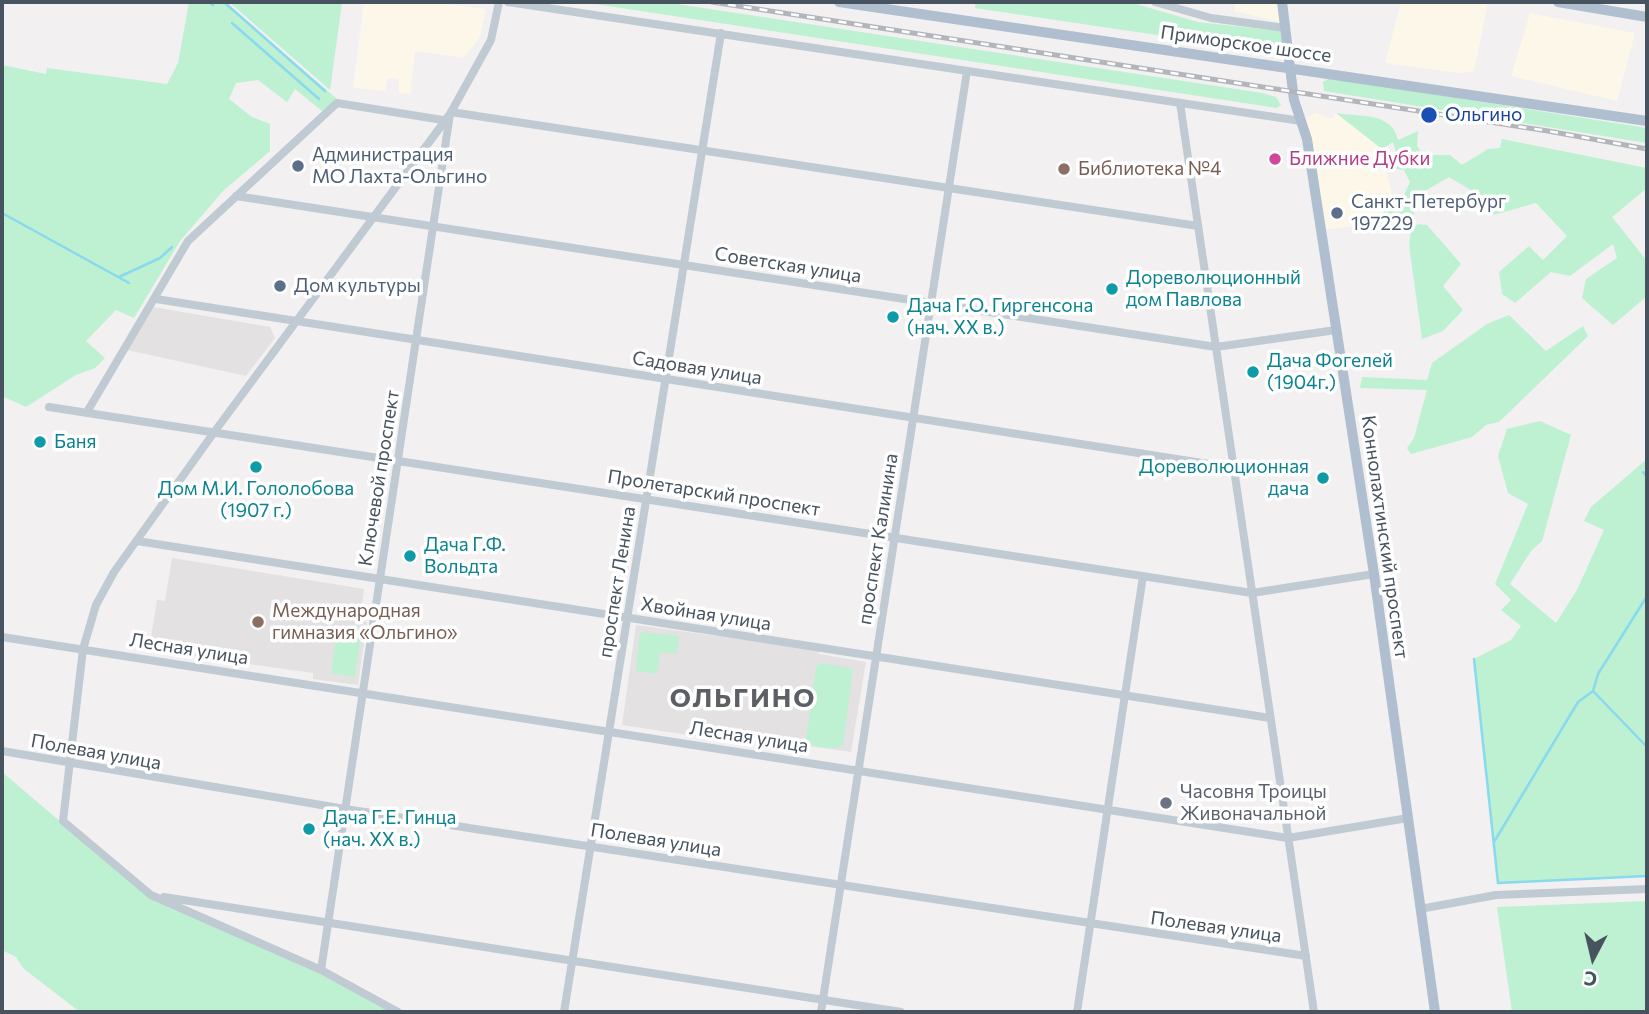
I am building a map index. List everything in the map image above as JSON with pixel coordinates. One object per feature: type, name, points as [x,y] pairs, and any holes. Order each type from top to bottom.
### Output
[{"type":"main road","name":"Приморское шоссе","points":[[839,2],[1647,121]]},
{"type":"main road","name":"Коннолахтинский проспект","points":[[1282,2],[1290,68],[1307,139],[1374,573],[1435,1012]]},
{"type":"main road","points":[[1558,2],[1647,17]]},
{"type":"street","name":"Ключевой проспект","points":[[321,970],[449,116],[491,40],[499,2]]},
{"type":"street","points":[[508,2],[1301,121]]},
{"type":"street","points":[[1155,2],[1211,18],[1285,28]]},
{"type":"street","name":"проспект Ленина","points":[[564,1012],[721,33]]},
{"type":"street","name":"проспект Калинина","points":[[821,1012],[967,71]]},
{"type":"street","points":[[87,412],[188,241],[337,103],[702,150],[1198,226]]},
{"type":"street","points":[[1180,103],[1314,1012]]},
{"type":"street","points":[[398,1012],[321,970],[150,895],[63,821],[83,649],[96,605],[114,572],[449,116]]},
{"type":"street","name":"Советская улица","points":[[236,196],[1216,347],[1336,330]]},
{"type":"street","name":"Садовая улица","points":[[156,299],[1234,468]]},
{"type":"street","name":"Пролетарский проспект","points":[[49,407],[1252,593],[1374,573]]},
{"type":"street","name":"Хвойная улица","points":[[137,541],[1270,718]]},
{"type":"street","points":[[1077,1012],[1143,576]]},
{"type":"street","name":"Лесная улица","points":[[2,637],[1288,838],[1408,818]]},
{"type":"street","name":"Полевая улица","points":[[2,751],[70,765],[345,809],[1306,956]]},
{"type":"street","points":[[1420,909],[1496,895],[1647,889]]},
{"type":"street","points":[[150,895],[901,1012]]},
{"type":"shaded area","points":[[364,2],[433,2],[486,9],[480,37],[464,58],[415,51],[410,94],[399,93],[399,79],[388,78],[385,91],[353,88]]},
{"type":"shaded area","points":[[1236,2],[1277,2],[1280,22],[1234,11]]},
{"type":"shaded area","points":[[1401,2],[1488,3],[1474,71],[1459,73],[1385,63]]},
{"type":"shaded area","points":[[1530,13],[1635,33],[1617,101],[1511,76]]},
{"type":"shaded area","points":[[1317,113],[1331,119],[1336,113],[1382,149],[1398,220],[1324,230],[1305,118]]},
{"type":"shaded area","points":[[153,307],[270,327],[275,338],[246,376],[127,350]]},
{"type":"shaded area","name":"Международная гимназия «Ольгино»","points":[[172,558],[364,589],[360,621],[367,622],[358,685],[313,679],[313,673],[149,650],[157,600],[165,601]]},
{"type":"shaded area","points":[[636,625],[819,650],[819,654],[866,662],[851,752],[795,744],[793,753],[777,750],[778,741],[748,737],[743,743],[622,725]]},
{"type":"green space","points":[[189,2],[224,2],[337,99],[322,111],[295,89],[287,102],[258,80],[236,83],[229,99],[252,117],[270,124],[270,151],[223,191],[180,241],[134,318],[116,310],[86,341],[105,358],[95,368],[76,375],[26,407],[2,396],[2,65],[46,74],[47,68],[167,84],[178,63]]},
{"type":"green space","points":[[229,2],[342,2],[330,90]]},
{"type":"green space","points":[[582,2],[664,2],[1262,93],[1276,97],[1281,105],[1277,108]]},
{"type":"green space","points":[[976,2],[1129,2],[1198,22],[1280,31],[1284,44],[1271,52],[975,8]]},
{"type":"green space","points":[[1330,78],[1647,128],[1647,143],[1324,91],[1323,82]]},
{"type":"green space","points":[[1336,113],[1382,120],[1395,131],[1398,140],[1418,131],[1417,146],[1423,155],[1450,155],[1462,165],[1488,149],[1500,148],[1502,139],[1647,168],[1647,188],[1612,217],[1647,261],[1647,296],[1613,325],[1582,298],[1586,279],[1617,258],[1613,244],[1570,276],[1551,272],[1515,303],[1502,294],[1499,272],[1529,246],[1543,260],[1567,236],[1536,203],[1493,215],[1474,192],[1449,177],[1418,195],[1412,222],[1380,230],[1363,229],[1375,225],[1388,205],[1404,195],[1410,182],[1404,170],[1390,168],[1397,156],[1393,142],[1382,149]]},
{"type":"green space","points":[[1418,224],[1427,225],[1461,264],[1443,286],[1463,310],[1443,331],[1422,339],[1409,245],[1411,229]]},
{"type":"green space","points":[[1509,315],[1546,351],[1583,326],[1588,336],[1499,422],[1486,425],[1472,437],[1411,454],[1407,448],[1414,438],[1427,390],[1360,388],[1362,377],[1427,380],[1432,363],[1487,324]]},
{"type":"green space","points":[[1540,421],[1571,435],[1542,541],[1531,551],[1510,584],[1556,623],[1577,590],[1604,530],[1584,521],[1591,507],[1647,459],[1647,876],[1498,883],[1474,659],[1511,640],[1521,626],[1501,610],[1511,600],[1495,584],[1528,504],[1508,493],[1498,456],[1507,429]]},
{"type":"green space","points":[[337,632],[361,635],[355,677],[331,673]]},
{"type":"green space","points":[[640,632],[679,636],[677,654],[660,652],[657,674],[636,671]]},
{"type":"green space","points":[[822,663],[853,669],[843,745],[835,748],[818,747],[806,740],[816,667]]},
{"type":"green space","points":[[2,772],[150,898],[320,974],[391,1012],[80,1012],[24,969],[16,957],[2,950]]},
{"type":"green space","points":[[1647,901],[1647,1012],[1512,1012],[1497,907]]},
{"type":"waterway","points":[[209,2],[213,5]]},
{"type":"waterway","points":[[224,2],[325,91]]},
{"type":"waterway","points":[[232,23],[319,99]]},
{"type":"waterway","points":[[2,213],[129,283]]},
{"type":"waterway","points":[[119,277],[160,258],[172,247]]},
{"type":"waterway","points":[[1643,472],[1647,477]]},
{"type":"waterway","points":[[1647,596],[1598,674],[1593,691],[1647,747]]},
{"type":"waterway","points":[[1474,659],[1498,883],[1647,876]]},
{"type":"waterway","points":[[1494,842],[1578,702],[1593,691]]},
{"type":"railway","points":[[712,2],[1548,131],[1647,149]]},
{"type":"place","name":"Ольгино","points":[[1429,115]]},
{"type":"place","name":"Ближние Дубки","points":[[1275,159]]},
{"type":"place","name":"Администрация МО Лахта-Ольгино","points":[[298,166]]},
{"type":"place","name":"Библиотека №4","points":[[1064,169]]},
{"type":"place","name":"Санкт-Петербург 197229","points":[[1337,213]]},
{"type":"place","name":"Дом культуры","points":[[280,286]]},
{"type":"place","name":"Дореволюционный дом Павлова","points":[[1112,289]]},
{"type":"place","name":"Дача Г.О. Гиргенсона (нач. XX в.)","points":[[893,317]]},
{"type":"place","name":"Дача Фогелей (1904г.)","points":[[1253,372]]},
{"type":"place","name":"Баня","points":[[40,442]]},
{"type":"place","name":"Дом М.И. Гололобова (1907 г.)","points":[[256,467]]},
{"type":"place","name":"Дореволюционная дача","points":[[1323,478]]},
{"type":"place","name":"Дача Г.Ф. Вольдта","points":[[410,556]]},
{"type":"place","name":"Международная гимназия «Ольгино»","points":[[258,622]]},
{"type":"place","name":"Часовня Троицы Живоначальной","points":[[1166,803]]},
{"type":"place","name":"Дача Г.Е. Гинца (нач. XX в.)","points":[[309,829]]},
{"type":"district","name":"ОЛЬГИНО","points":[[743,698]]}]
